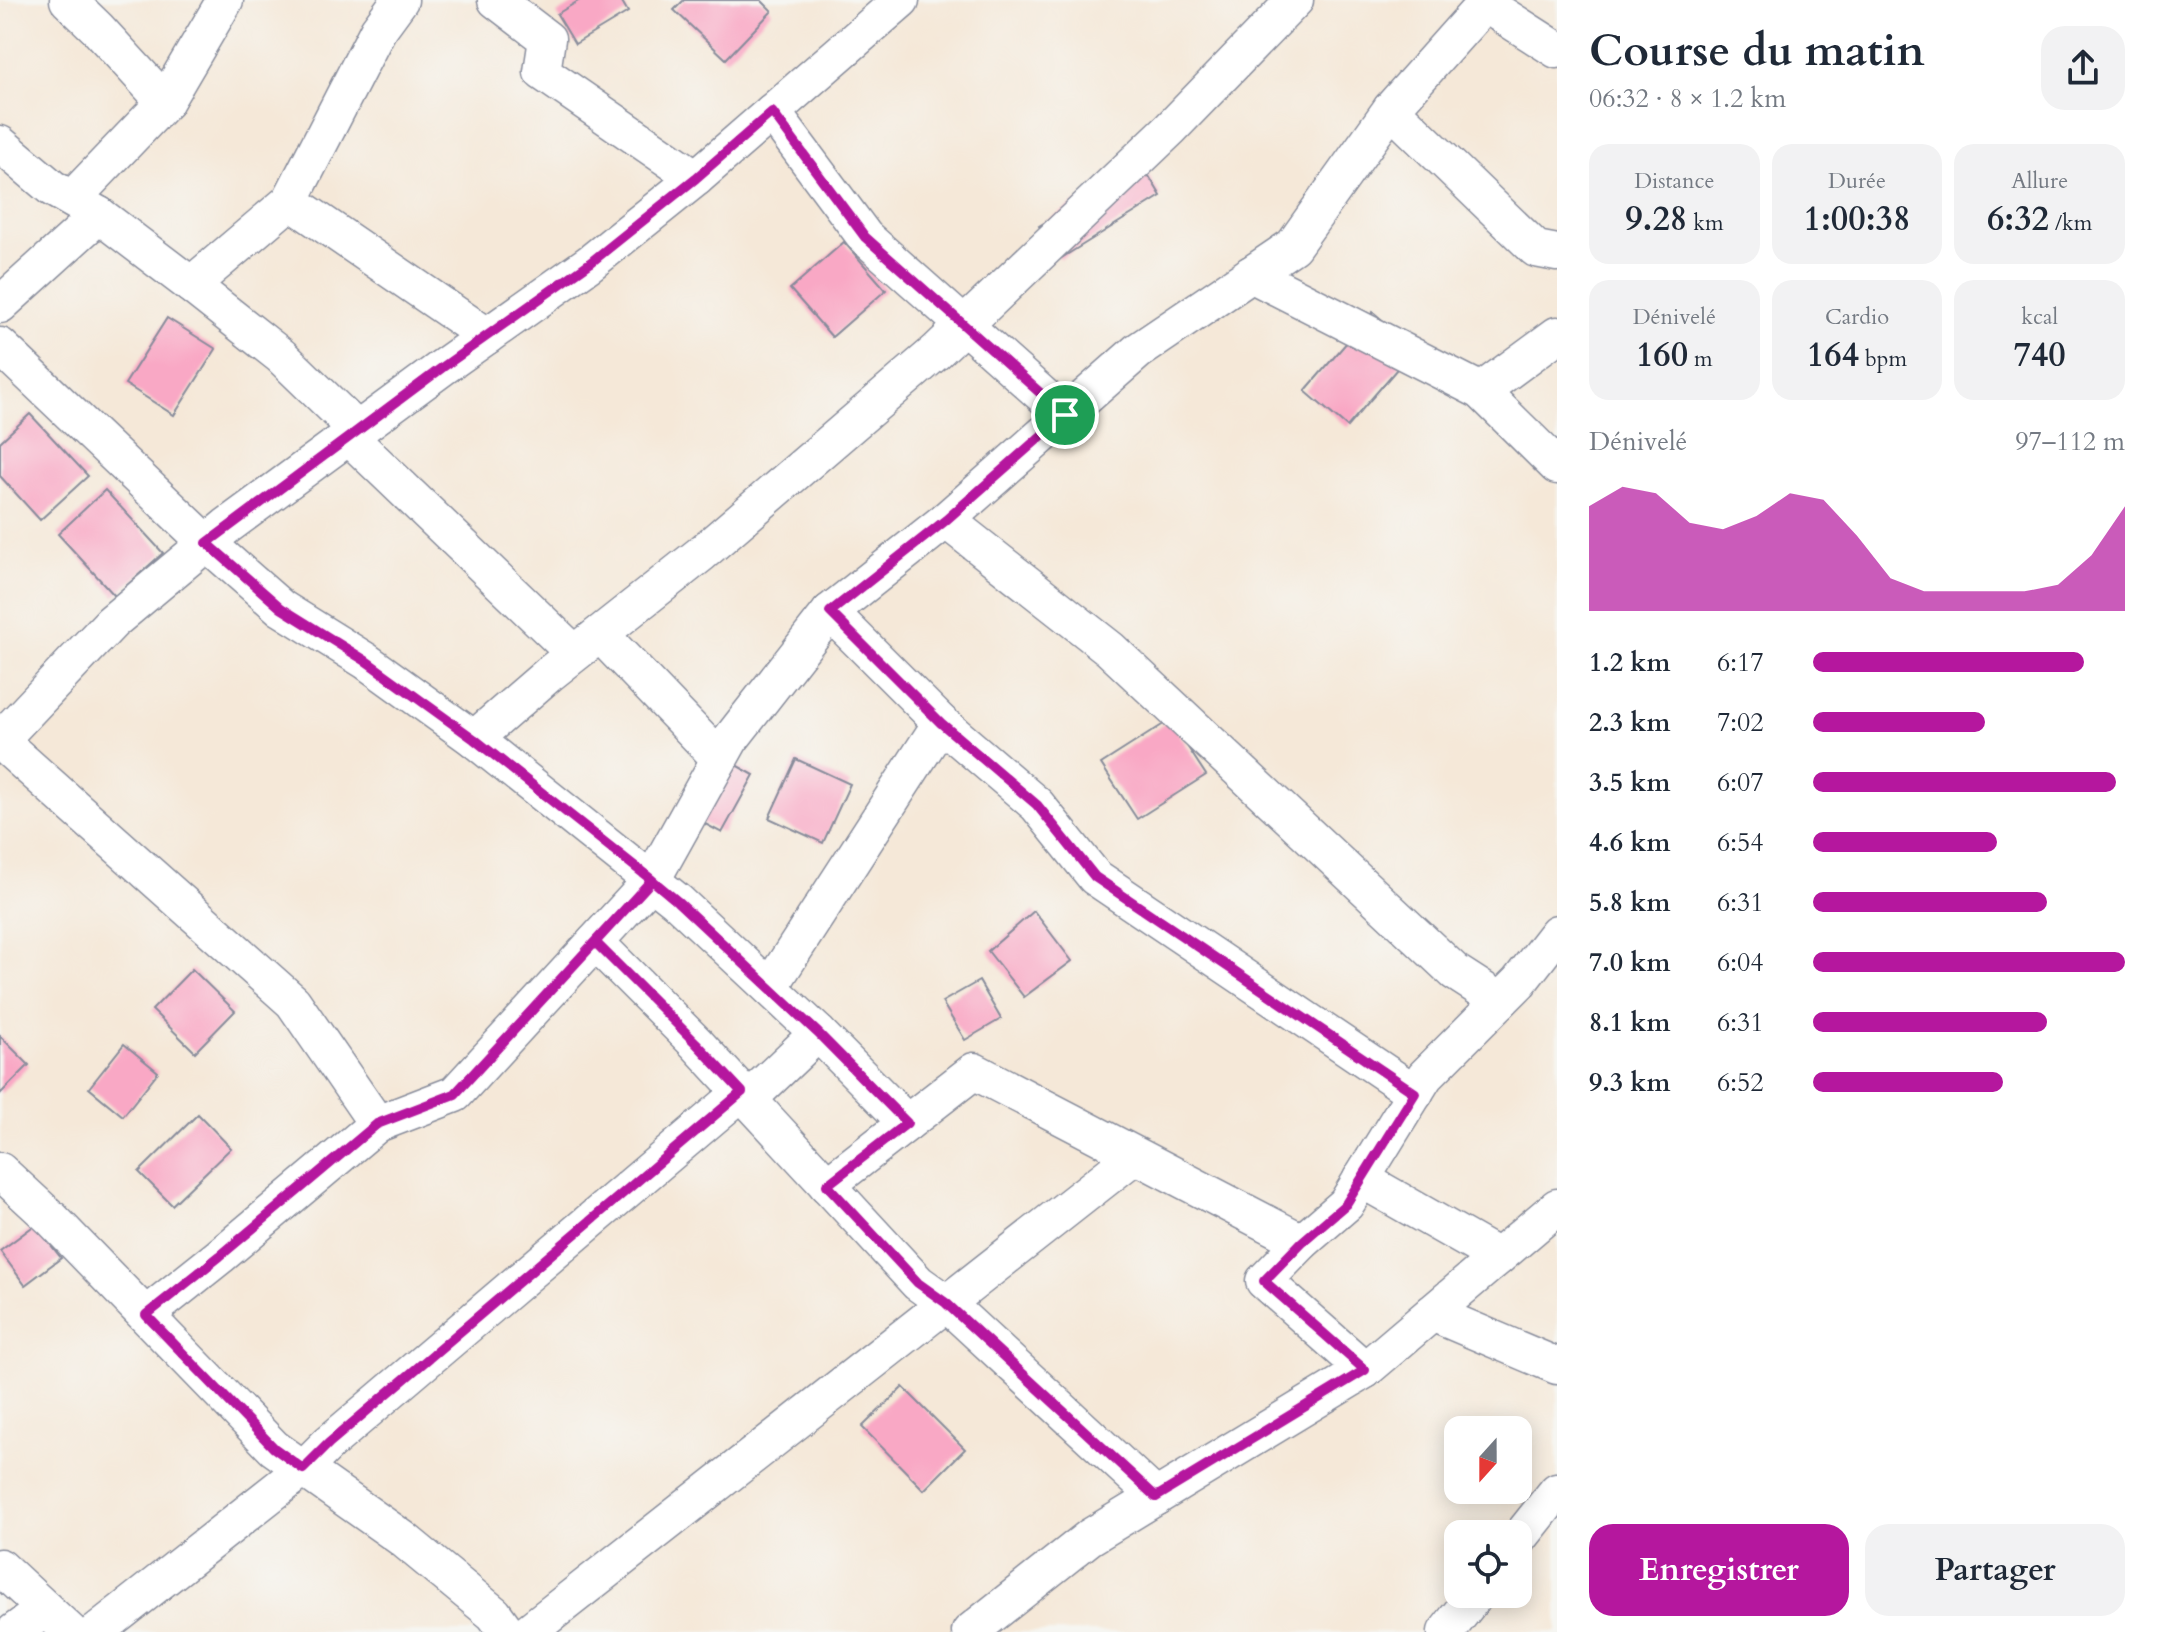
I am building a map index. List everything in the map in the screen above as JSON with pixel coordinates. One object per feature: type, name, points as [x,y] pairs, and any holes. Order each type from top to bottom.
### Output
[{"type":"street","points":[[68,0],[165,102]]},
{"type":"street","points":[[0,305],[85,207],[165,102],[225,0]]},
{"type":"street","points":[[191,285],[290,201],[378,30],[400,0]]},
{"type":"street","points":[[496,0],[547,39],[542,72],[696,178]]},
{"type":"street","points":[[377,1124],[293,1002],[0,740],[112,622],[207,543],[348,436],[590,263],[696,178],[901,0]]},
{"type":"street","points":[[474,739],[712,544],[936,352],[1170,129],[1295,0]]},
{"type":"street","points":[[146,1315],[377,1124],[455,1094],[652,880],[730,740],[830,612],[946,520],[1138,351],[1293,246],[1391,109],[1486,2],[1557,50]]},
{"type":"street","points":[[1391,109],[1536,249],[1557,253]]},
{"type":"street","points":[[772,112],[865,237],[1065,415]]},
{"type":"street","points":[[0,144],[52,188],[85,207],[191,285],[292,367],[349,422],[348,436]]},
{"type":"street","points":[[290,201],[487,336]]},
{"type":"street","points":[[1251,274],[1481,391],[1557,466]]},
{"type":"street","points":[[1481,391],[1557,335]]},
{"type":"street","points":[[0,346],[207,543],[281,608],[366,661],[474,739],[677,901],[818,1033],[907,1123]]},
{"type":"street","points":[[348,436],[719,758]]},
{"type":"street","points":[[946,520],[1110,649],[1455,972],[1500,1001]]},
{"type":"street","points":[[830,612],[941,723],[1037,805],[1095,877],[1415,1093]]},
{"type":"street","points":[[770,987],[941,723]]},
{"type":"street","points":[[1365,1370],[1264,1281],[1302,1242],[1346,1204],[1425,1076],[1519,982],[1557,933]]},
{"type":"street","points":[[595,942],[696,1043],[918,1283],[946,1303],[1156,1497]]},
{"type":"street","points":[[96,1632],[303,1469],[329,1443],[742,1092],[757,1091],[818,1033]]},
{"type":"street","points":[[827,1185],[974,1071],[1302,1242]]},
{"type":"street","points":[[528,1632],[1134,1156]]},
{"type":"street","points":[[0,1171],[52,1219],[274,1448],[403,1539],[494,1614],[507,1632]]},
{"type":"street","points":[[1361,1179],[1498,1257]]},
{"type":"street","points":[[970,1632],[1090,1537],[1365,1370],[1557,1207]]},
{"type":"street","points":[[1432,1313],[1557,1366]]},
{"type":"street","points":[[1532,1522],[1557,1491]]},
{"type":"street","points":[[0,1567],[58,1620]]},
{"type":"street","points":[[1446,1632],[1465,1608]]},
{"type":"street","points":[[14,1632],[58,1620]]},
{"type":"building","points":[[580,0],[621,0],[628,12],[575,44],[557,14]]},
{"type":"building","points":[[684,0],[761,0],[772,11],[726,59],[674,10]]},
{"type":"building","points":[[1141,163],[1161,196],[1060,259],[1039,226]]},
{"type":"building","points":[[844,242],[886,290],[832,337],[790,289]]},
{"type":"building","points":[[1373,312],[1415,348],[1347,427],[1305,391]]},
{"type":"building","points":[[167,318],[216,349],[174,415],[125,384]]},
{"type":"building","points":[[30,414],[88,476],[40,520],[0,476],[0,442]]},
{"type":"building","points":[[105,490],[163,553],[115,596],[58,534]]},
{"type":"building","points":[[1170,720],[1206,775],[1137,819],[1101,764]]},
{"type":"building","points":[[725,759],[754,775],[722,833],[692,817]]},
{"type":"building","points":[[796,759],[850,784],[823,843],[769,818]]},
{"type":"building","points":[[1034,911],[1072,961],[1024,997],[988,951]]},
{"type":"building","points":[[192,969],[235,1011],[195,1052],[152,1010]]},
{"type":"building","points":[[979,981],[1001,1019],[965,1040],[942,1002]]},
{"type":"building","points":[[0,1036],[29,1065],[0,1094]]},
{"type":"building","points":[[124,1044],[158,1072],[123,1116],[89,1088]]},
{"type":"building","points":[[198,1114],[231,1148],[172,1205],[139,1172]]},
{"type":"building","points":[[35,1225],[61,1258],[25,1285],[0,1251]]},
{"type":"building","points":[[903,1387],[965,1449],[924,1490],[862,1427]]},
{"type":"route","points":[[1065,415],[865,237],[772,112],[590,263],[443,367],[207,543],[281,608],[366,661],[474,739],[652,880],[595,942],[742,1092],[329,1443],[303,1469],[274,1448],[146,1315],[377,1124],[455,1094],[652,880],[818,1033],[907,1123],[827,1185],[918,1283],[946,1303],[1156,1497],[1365,1370],[1264,1281],[1302,1242],[1346,1204],[1415,1093],[1095,877],[1037,805],[941,723],[830,612],[946,520],[1065,415]]}]
